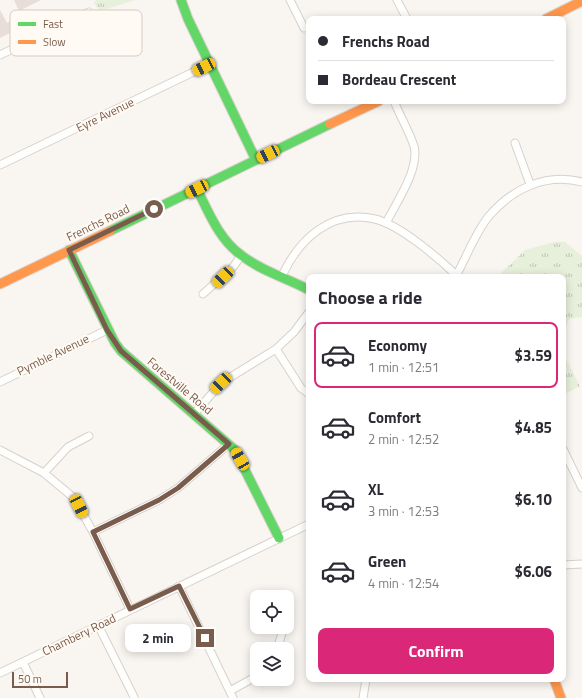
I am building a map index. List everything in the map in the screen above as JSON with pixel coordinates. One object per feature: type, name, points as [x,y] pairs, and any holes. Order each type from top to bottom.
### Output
[{"type":"street","points":[[181,0],[188,19],[256,160]]},
{"type":"street","points":[[290,0],[304,28]]},
{"type":"street","points":[[397,0],[405,16]]},
{"type":"street","points":[[552,16],[582,1]]},
{"type":"street","points":[[0,55],[10,50]]},
{"type":"street","name":"Eyre Avenue","points":[[0,165],[210,64]]},
{"type":"street","name":"Frenchs Road","points":[[0,284],[373,104]]},
{"type":"street","points":[[386,223],[410,175],[415,155],[414,146],[395,104]]},
{"type":"street","points":[[515,143],[530,184]]},
{"type":"street","points":[[458,274],[480,230],[490,216],[504,203],[530,184],[563,178],[582,182]]},
{"type":"street","points":[[197,189],[222,237],[241,256],[250,262],[306,288]]},
{"type":"street","points":[[282,276],[291,259],[310,235],[325,226],[351,218],[364,218],[386,223],[434,255],[455,274]]},
{"type":"street","name":"Forestville Road","points":[[69,250],[107,330],[121,351],[195,413],[229,444],[240,459],[279,538]]},
{"type":"street","points":[[203,294],[233,267],[241,256]]},
{"type":"street","points":[[195,413],[221,383],[276,349],[294,332],[306,316]]},
{"type":"street","name":"Pymble Avenue","points":[[0,382],[107,330]]},
{"type":"street","points":[[276,349],[301,388],[306,392]]},
{"type":"street","points":[[44,473],[68,447],[89,436]]},
{"type":"street","points":[[93,532],[159,500],[178,488],[229,444]]},
{"type":"street","points":[[0,450],[44,473],[74,498],[93,532],[130,609]]},
{"type":"street","points":[[566,455],[582,488]]},
{"type":"street","name":"Chambery Road","points":[[0,673],[306,525]]},
{"type":"street","points":[[566,565],[582,564]]},
{"type":"street","points":[[179,586],[232,695],[250,681]]},
{"type":"street","points":[[98,625],[134,696]]},
{"type":"street","points":[[23,662],[40,698]]},
{"type":"street","points":[[363,698],[366,682]]},
{"type":"street","points":[[555,682],[561,698]]},
{"type":"green space","points":[[96,0],[135,0],[103,10],[99,10],[94,3]]},
{"type":"green space","points":[[554,242],[565,242],[582,256],[582,317],[569,319],[566,326],[566,274],[500,274],[525,250]]},
{"type":"green space","points":[[566,359],[580,386],[566,393]]},
{"type":"building","points":[[14,0],[41,0],[21,10],[19,10]]},
{"type":"building","points":[[0,10],[7,23],[10,21],[10,33],[0,38]]},
{"type":"traffic: fast","points":[[181,0],[188,19],[256,160]]},
{"type":"traffic: fast","points":[[110,231],[330,124]]},
{"type":"traffic: fast","points":[[197,189],[215,225],[233,249],[257,266],[306,288]]},
{"type":"traffic: fast","points":[[69,250],[115,343],[121,351],[235,450],[279,538]]},
{"type":"traffic: slow","points":[[552,16],[582,1]]},
{"type":"traffic: slow","points":[[330,124],[373,104]]},
{"type":"traffic: slow","points":[[0,284],[110,231]]},
{"type":"traffic: slow","points":[[555,682],[561,698]]},
{"type":"route","points":[[154,209],[69,250],[107,330],[121,351],[195,413],[229,444],[178,488],[159,500],[93,532],[130,609],[179,586],[205,638]]}]
